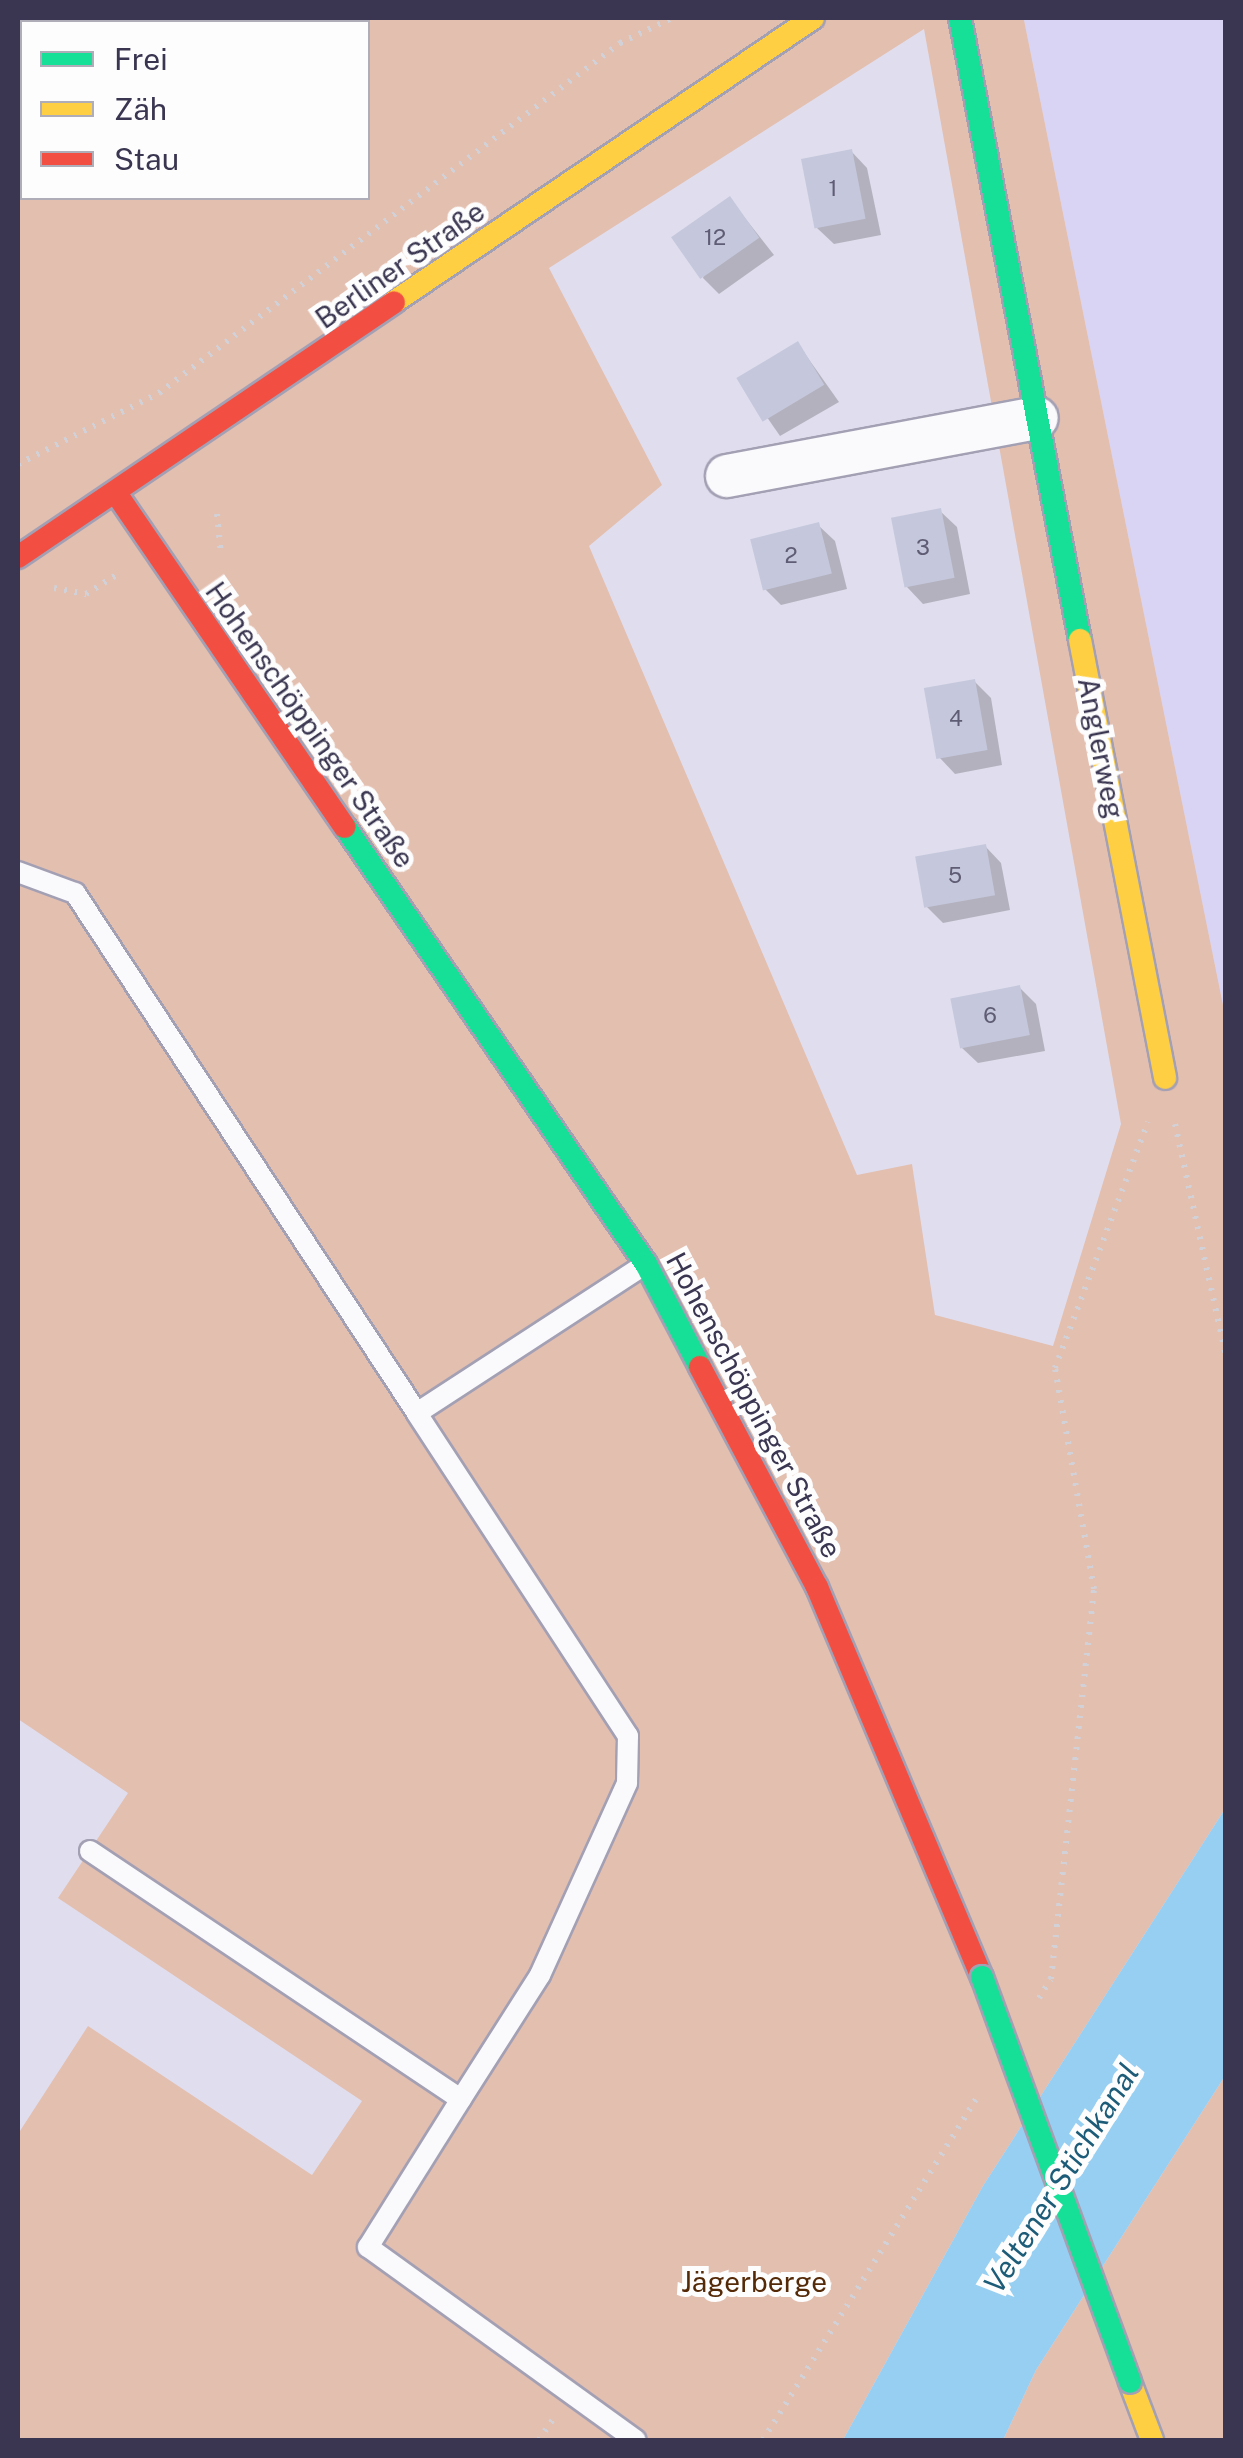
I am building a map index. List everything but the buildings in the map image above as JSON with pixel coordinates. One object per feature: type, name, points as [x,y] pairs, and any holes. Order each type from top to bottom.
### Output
[{"type":"main road","name":"Berliner Straße","points":[[18,557],[118,496],[813,18]]},
{"type":"main road","name":"Anglerweg","points":[[960,18],[1165,1078]]},
{"type":"main road","name":"Hohenschöppinger Straße","points":[[118,496],[646,1264],[817,1587],[982,1976],[1152,2440]]},
{"type":"street","points":[[726,476],[1037,418]]},
{"type":"lane","points":[[18,872],[76,893],[628,1736],[627,1783],[540,1975],[368,2247],[636,2440]]},
{"type":"lane","points":[[417,1413],[646,1264]]},
{"type":"lane","points":[[90,1851],[460,2099]]},
{"type":"path","points":[[18,464],[158,392],[620,43],[672,18]]},
{"type":"path","points":[[1165,1078],[1226,1356]]},
{"type":"path","points":[[1030,2012],[1050,1978],[1094,1588],[1055,1368],[1165,1078]]},
{"type":"path","points":[[763,2440],[989,2078]]},
{"type":"shaded area","points":[[1225,18],[1225,1015],[1024,20]]},
{"type":"green space","name":"Jägerberge","points":[[18,18],[1024,20],[1225,1015],[1225,1809],[983,2186],[843,2440],[18,2440],[18,2134],[88,2026],[312,2175],[362,2101],[58,1898],[128,1793],[18,1719]],"holes":[[[924,29],[1121,1124],[1053,1346],[935,1315],[912,1164],[857,1175],[589,546],[662,485],[549,268]]]},
{"type":"green space","points":[[1225,2076],[1225,2440],[1003,2440],[1036,2370]]},
{"type":"water","name":"Veltener Stichkanal","points":[[1225,1809],[1225,2076],[1036,2370],[1003,2440],[843,2440],[983,2186]]},
{"type":"traffic: fast","points":[[960,18],[1080,640]]},
{"type":"traffic: fast","points":[[345,827],[646,1264],[700,1367]]},
{"type":"traffic: fast","points":[[982,1977],[1130,2382]]},
{"type":"traffic: slow","points":[[394,302],[813,18]]},
{"type":"traffic: slow","points":[[1080,640],[1165,1078]]},
{"type":"traffic: slow","points":[[1130,2382],[1152,2440]]},
{"type":"traffic: jam","points":[[18,557],[394,302]]},
{"type":"traffic: jam","points":[[118,496],[345,827]]},
{"type":"traffic: jam","points":[[700,1367],[817,1587],[982,1977]]}]
